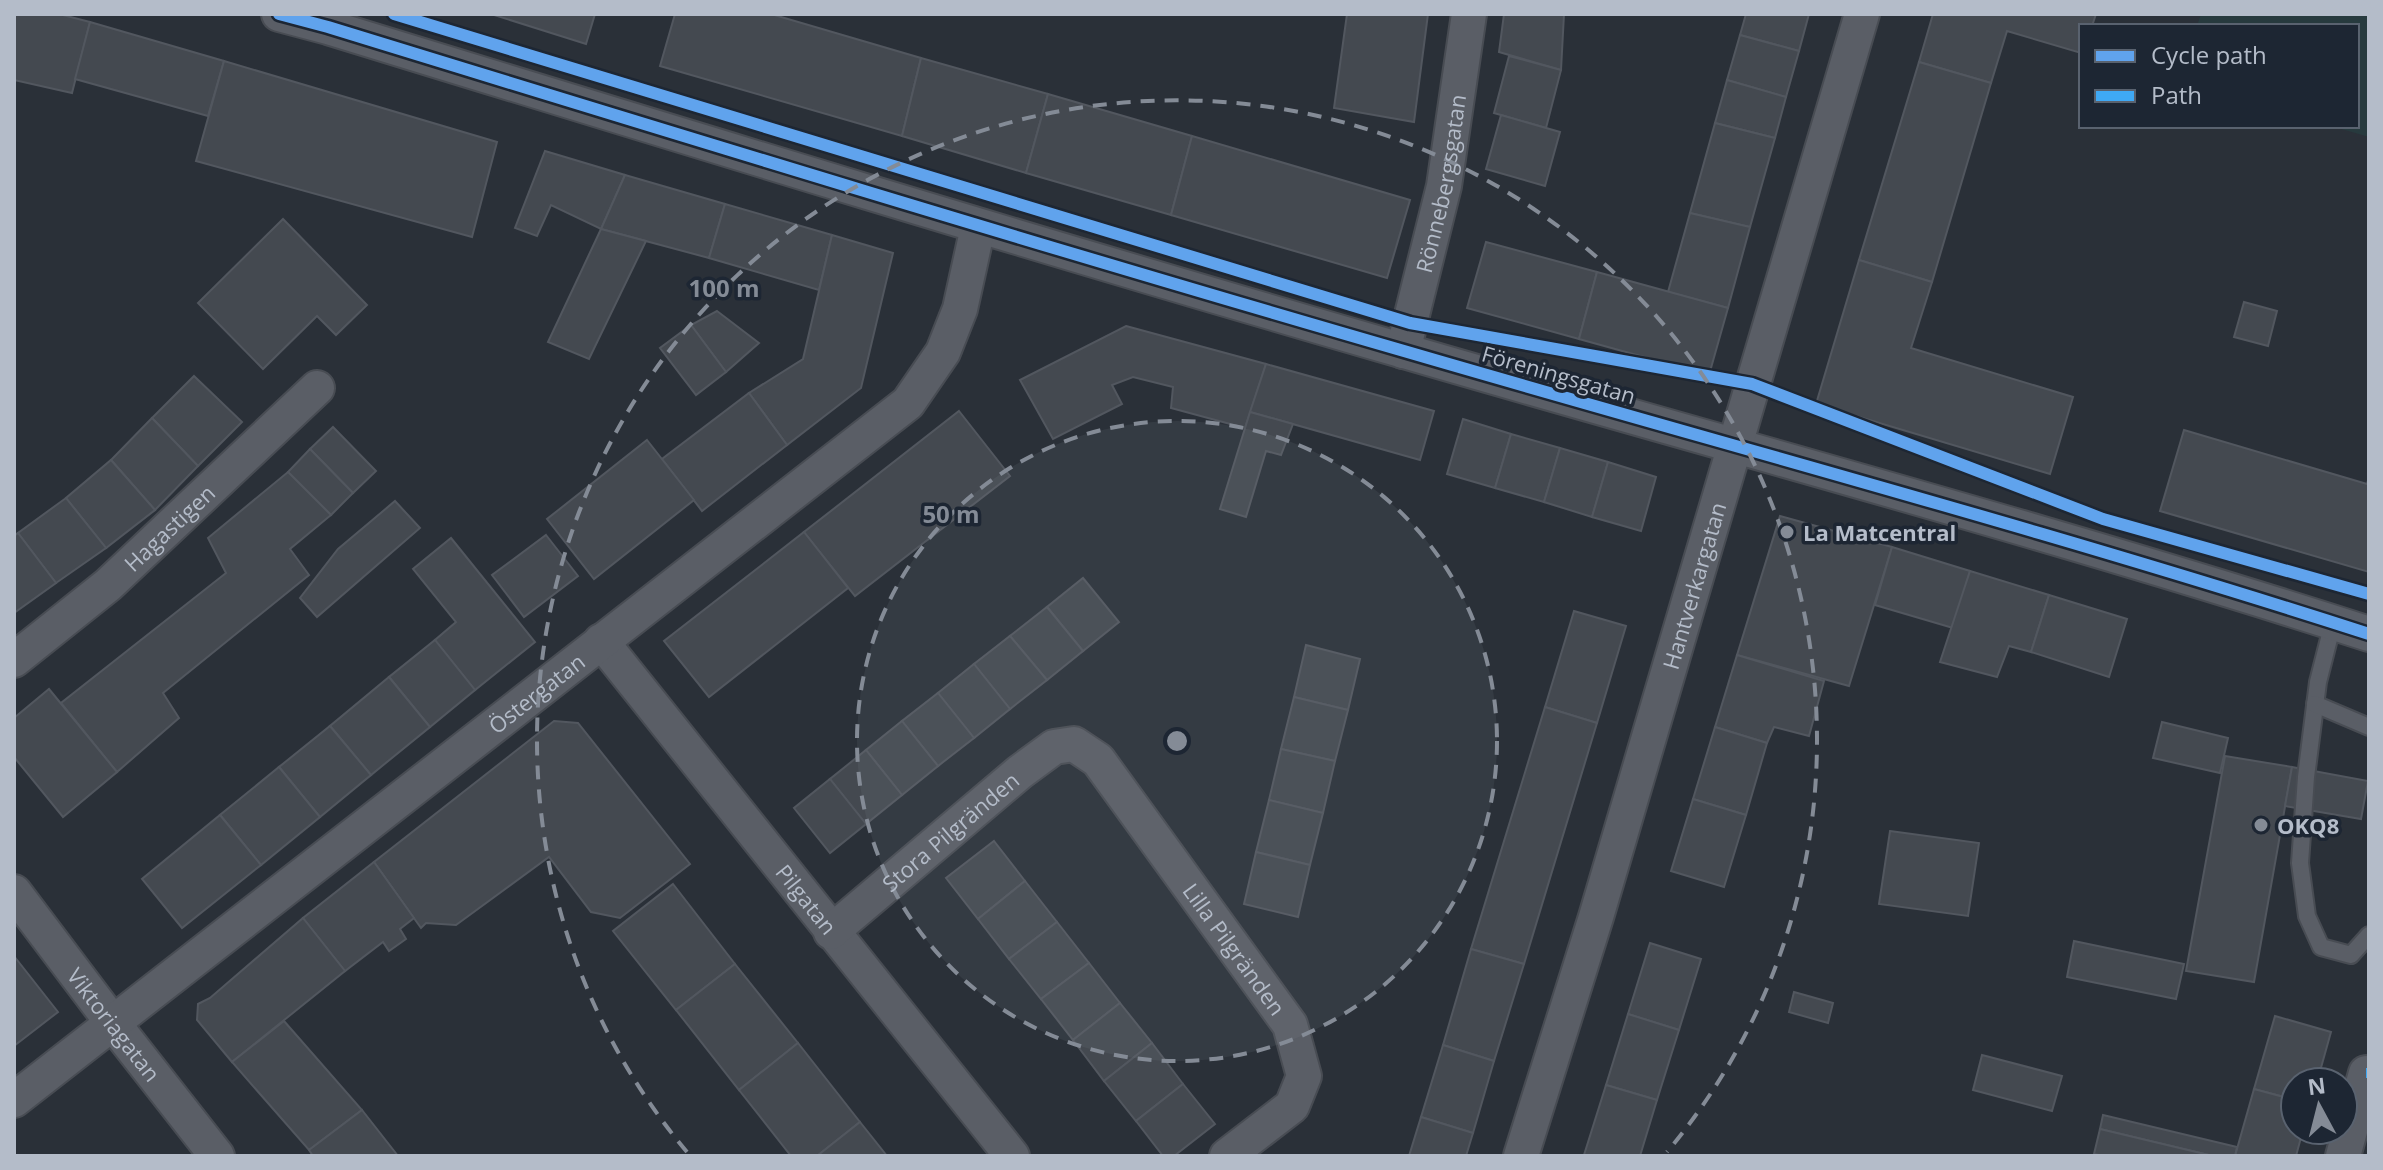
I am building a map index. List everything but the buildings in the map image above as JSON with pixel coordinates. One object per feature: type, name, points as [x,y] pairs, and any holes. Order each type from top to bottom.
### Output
[{"type":"street","name":"Föreningsgatan","points":[[279,14],[330,20],[978,227],[1733,443],[2369,634]]},
{"type":"street","name":"Rönnebergsgatan","points":[[1403,351],[1444,186],[1469,14]]},
{"type":"street","name":"Hantverkargatan","points":[[1521,1156],[1596,917],[1733,443],[1862,14]]},
{"type":"street","name":"Östergatan","points":[[14,1100],[908,403],[943,352],[960,309],[978,227]]},
{"type":"street","name":"Hagastigen","points":[[14,660],[108,585],[317,388]]},
{"type":"street","name":"Pilgatan","points":[[601,641],[1012,1156]]},
{"type":"street","name":"Stora Pilgränden","points":[[831,932],[1020,772],[1054,747],[1074,744]]},
{"type":"street","name":"Lilla Pilgränden","points":[[1074,744],[1098,760],[1290,1025],[1304,1076],[1292,1106],[1227,1156]]},
{"type":"street","name":"Viktoriagatan","points":[[14,892],[217,1156]]},
{"type":"street","points":[[2343,1156],[2366,1073]]},
{"type":"lane","points":[[2333,623],[2315,704],[2300,863],[2307,916],[2321,947],[2351,955],[2369,935]]},
{"type":"lane","points":[[2315,704],[2369,727]]},
{"type":"green space","points":[[2201,14],[2369,14],[2369,137],[2338,128],[2359,128],[2359,24],[2198,24]]},
{"type":"cycle path","points":[[279,14],[1134,272],[2008,524],[2369,634]]},
{"type":"cycle path","points":[[394,14],[1410,323],[1752,384],[2103,519],[2369,594]]},
{"type":"place","name":"La Matcentral","points":[[1787,532]]},
{"type":"place","name":"OKQ8","points":[[2261,825]]}]
